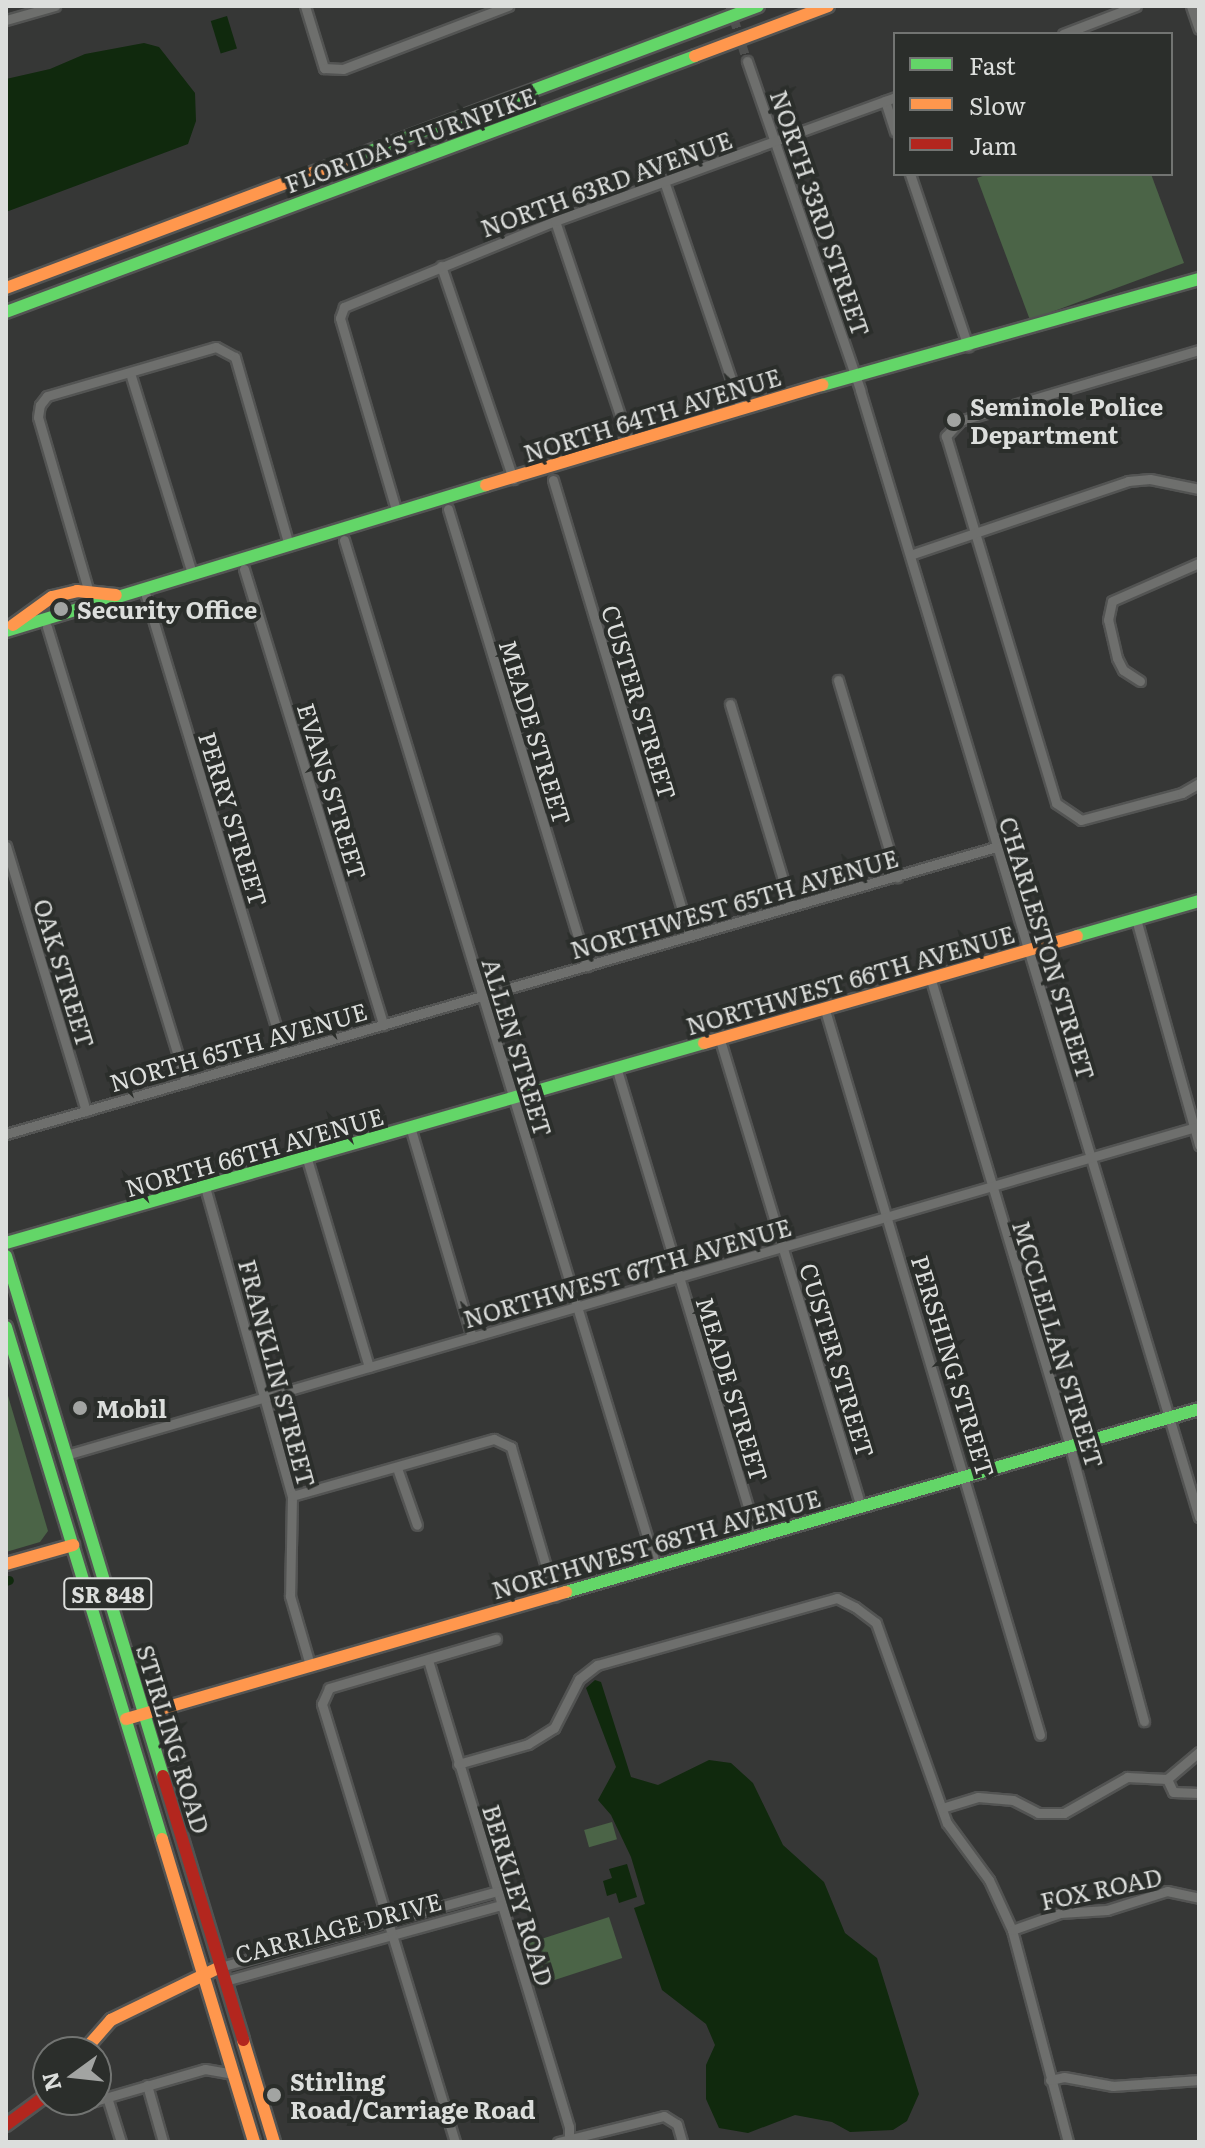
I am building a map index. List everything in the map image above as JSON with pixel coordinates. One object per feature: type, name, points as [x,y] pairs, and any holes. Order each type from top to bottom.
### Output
[{"type":"main road","name":"FLORIDA'S TURNPIKE","points":[[6,288],[758,6]]},
{"type":"main road","name":"FLORIDA'S TURNPIKE","points":[[6,312],[828,6]]},
{"type":"main road","name":"NORTH 64TH AVENUE","points":[[6,630],[92,600],[119,595],[513,479],[741,408],[858,384],[968,346],[1199,279]]},
{"type":"main road","name":"NORTH 64TH AVENUE","points":[[6,630],[52,597],[92,600]]},
{"type":"main road","name":"NORTHWEST 66TH AVENUE","points":[[513,1100],[1199,901]]},
{"type":"main road","name":"NORTH 66TH AVENUE","points":[[6,1243],[513,1100]]},
{"type":"main road","name":"STIRLING ROAD","points":[[6,1256],[274,2142]]},
{"type":"main road","name":"STIRLING ROAD","points":[[6,1327],[254,2142]]},
{"type":"main road","points":[[26,1391],[40,1399],[60,1464],[72,1473]]},
{"type":"main road","name":"NORTHWEST 68TH AVENUE","points":[[126,1719],[1199,1409]]},
{"type":"main road","points":[[6,1564],[73,1545]]},
{"type":"main road","name":"CARRIAGE DRIVE","points":[[204,1978],[220,1967]]},
{"type":"main road","points":[[97,2036],[111,2020],[160,1993],[204,1978]]},
{"type":"main road","name":"CARRIAGE DRIVE","points":[[204,1978],[225,1981]]},
{"type":"main road","points":[[6,2125],[32,2106]]},
{"type":"street","points":[[6,20],[55,6]]},
{"type":"street","points":[[305,6],[324,68],[343,69],[508,6]]},
{"type":"street","points":[[1068,32],[1136,6]]},
{"type":"street","points":[[1191,6],[1199,29]]},
{"type":"street","name":"NORTH 33RD STREET","points":[[747,61],[858,384]]},
{"type":"street","name":"NORTH 63RD AVENUE","points":[[397,513],[340,318],[354,299],[555,221],[665,184],[890,99]]},
{"type":"street","points":[[911,176],[968,346]]},
{"type":"street","points":[[665,184],[741,408]]},
{"type":"street","points":[[555,221],[629,442]]},
{"type":"street","points":[[441,266],[513,479]]},
{"type":"street","points":[[92,600],[38,417],[40,405],[47,396],[216,347],[228,349],[235,357],[289,545]]},
{"type":"street","points":[[1199,350],[950,428],[948,446],[1056,803],[1066,815],[1081,820],[1182,793],[1199,783]]},
{"type":"street","points":[[130,373],[192,573]]},
{"type":"street","name":"CHARLESTON STREET","points":[[858,384],[1199,1517]]},
{"type":"street","points":[[910,555],[974,536],[1128,481],[1150,479],[1199,489]]},
{"type":"street","name":"CUSTER STREET","points":[[553,480],[690,936]]},
{"type":"street","name":"MEADE STREET","points":[[448,509],[587,966]]},
{"type":"street","name":"ALLEN STREET","points":[[344,540],[656,1566]]},
{"type":"street","points":[[1140,681],[1123,670],[1117,658],[1108,620],[1112,601],[1199,563]]},
{"type":"street","name":"EVANS STREET","points":[[244,569],[383,1025]]},
{"type":"street","name":"PERRY STREET","points":[[146,596],[284,1053]]},
{"type":"street","points":[[47,627],[186,1082]]},
{"type":"street","points":[[838,680],[897,877]]},
{"type":"street","points":[[730,704],[791,906]]},
{"type":"street","name":"OAK STREET","points":[[6,846],[86,1111]]},
{"type":"street","name":"NORTHWEST 65TH AVENUE","points":[[482,996],[996,847]]},
{"type":"street","points":[[1136,919],[1199,1145]]},
{"type":"street","name":"MCCLELLAN STREET","points":[[931,980],[1070,1447],[1144,1721]]},
{"type":"street","name":"NORTH 65TH AVENUE","points":[[6,1134],[482,996]]},
{"type":"street","name":"PERSHING STREET","points":[[825,1010],[967,1476],[1040,1735]]},
{"type":"street","name":"CUSTER STREET","points":[[720,1040],[861,1507]]},
{"type":"street","name":"MEADE STREET","points":[[617,1070],[757,1536]]},
{"type":"street","name":"NORTHWEST 67TH AVENUE","points":[[66,1455],[1196,1127]]},
{"type":"street","points":[[411,1130],[472,1337]]},
{"type":"street","points":[[307,1159],[369,1367]]},
{"type":"street","name":"FRANKLIN STREET","points":[[205,1187],[268,1397],[292,1496],[290,1596],[310,1665]]},
{"type":"street","points":[[292,1496],[494,1439],[511,1447],[555,1597]]},
{"type":"street","points":[[397,1468],[417,1525]]},
{"type":"street","points":[[458,1764],[528,1744],[554,1728],[579,1679],[597,1665],[837,1598],[876,1623],[942,1808],[965,1854],[989,1880],[1012,1930],[1068,2142]]},
{"type":"street","points":[[455,2142],[391,1935],[323,1694],[329,1688],[496,1639]]},
{"type":"street","name":"BERKLEY ROAD","points":[[428,1660],[569,2127],[565,2141]]},
{"type":"street","points":[[942,1808],[978,1797],[1013,1800],[1038,1813],[1064,1813],[1127,1777],[1167,1779],[1199,1752]]},
{"type":"street","points":[[1167,1779],[1173,1792],[1199,1793]]},
{"type":"street","name":"CARRIAGE DRIVE","points":[[220,1967],[388,1924],[497,1891]]},
{"type":"street","name":"FOX ROAD","points":[[1012,1930],[1060,1913],[1107,1910],[1167,1891],[1199,1898]]},
{"type":"street","name":"CARRIAGE DRIVE","points":[[225,1981],[500,1905]]},
{"type":"street","points":[[258,1957],[262,1969]]},
{"type":"street","points":[[112,2096],[205,2069],[234,2074]]},
{"type":"street","points":[[1050,2080],[1064,2077],[1113,2086],[1199,2080]]},
{"type":"street","points":[[147,2085],[163,2142]]},
{"type":"street","points":[[112,2113],[121,2142]]},
{"type":"street","points":[[565,2141],[664,2116],[672,2119],[682,2142]]},
{"type":"shaded area","points":[[227,16],[237,49],[221,53],[211,21]]},
{"type":"shaded area","points":[[144,43],[159,47],[195,93],[196,121],[188,144],[6,212],[6,79],[50,69],[85,54]]},
{"type":"shaded area","points":[[1152,176],[1184,263],[1030,320],[977,178]]},
{"type":"shaded area","points":[[6,1389],[48,1531],[40,1542],[6,1552]]},
{"type":"shaded area","points":[[595,1680],[601,1682],[631,1777],[658,1785],[709,1760],[731,1763],[753,1783],[783,1845],[824,1882],[845,1933],[877,1958],[919,2094],[907,2121],[893,2130],[850,2132],[832,2122],[795,2115],[748,2133],[719,2128],[706,2099],[706,2065],[715,2045],[706,2024],[662,1990],[634,1908],[645,1904],[631,1857],[611,1815],[598,1800],[616,1767],[586,1688]]},
{"type":"shaded area","points":[[612,1822],[617,1839],[589,1847],[584,1830]]},
{"type":"shaded area","points":[[627,1864],[637,1897],[619,1903],[616,1893],[607,1896],[603,1881],[612,1878],[609,1869]]},
{"type":"shaded area","points":[[609,1917],[622,1958],[534,1987],[521,1946]]},
{"type":"tunnel","points":[[730,6],[747,61]]},
{"type":"traffic: fast","points":[[357,156],[758,6]]},
{"type":"traffic: fast","points":[[6,312],[695,56]]},
{"type":"traffic: fast","points":[[822,385],[1199,279]]},
{"type":"traffic: fast","points":[[6,631],[486,485]]},
{"type":"traffic: fast","points":[[1077,936],[1199,901]]},
{"type":"traffic: fast","points":[[6,1243],[704,1043]]},
{"type":"traffic: fast","points":[[6,1256],[163,1776]]},
{"type":"traffic: fast","points":[[6,1327],[162,1839]]},
{"type":"traffic: fast","points":[[566,1592],[1199,1409]]},
{"type":"traffic: slow","points":[[695,56],[828,6]]},
{"type":"traffic: slow","points":[[6,288],[357,156]]},
{"type":"traffic: slow","points":[[486,485],[822,385]]},
{"type":"traffic: slow","points":[[13,625],[52,597],[77,591],[116,595]]},
{"type":"traffic: slow","points":[[704,1043],[1077,936]]},
{"type":"traffic: slow","points":[[6,1564],[73,1545]]},
{"type":"traffic: slow","points":[[126,1719],[566,1592]]},
{"type":"traffic: slow","points":[[162,1839],[254,2142]]},
{"type":"traffic: slow","points":[[97,2036],[111,2020],[220,1967]]},
{"type":"traffic: slow","points":[[243,2040],[274,2142]]},
{"type":"traffic: jam","points":[[163,1776],[243,2040]]},
{"type":"traffic: jam","points":[[6,2125],[32,2106]]},
{"type":"place","name":"Seminole Police Department","points":[[954,420]]},
{"type":"place","name":"Security Office","points":[[61,609]]},
{"type":"place","name":"Mobil","points":[[80,1408]]},
{"type":"place","name":"Stirling Road/Carriage Road","points":[[274,2095]]}]
